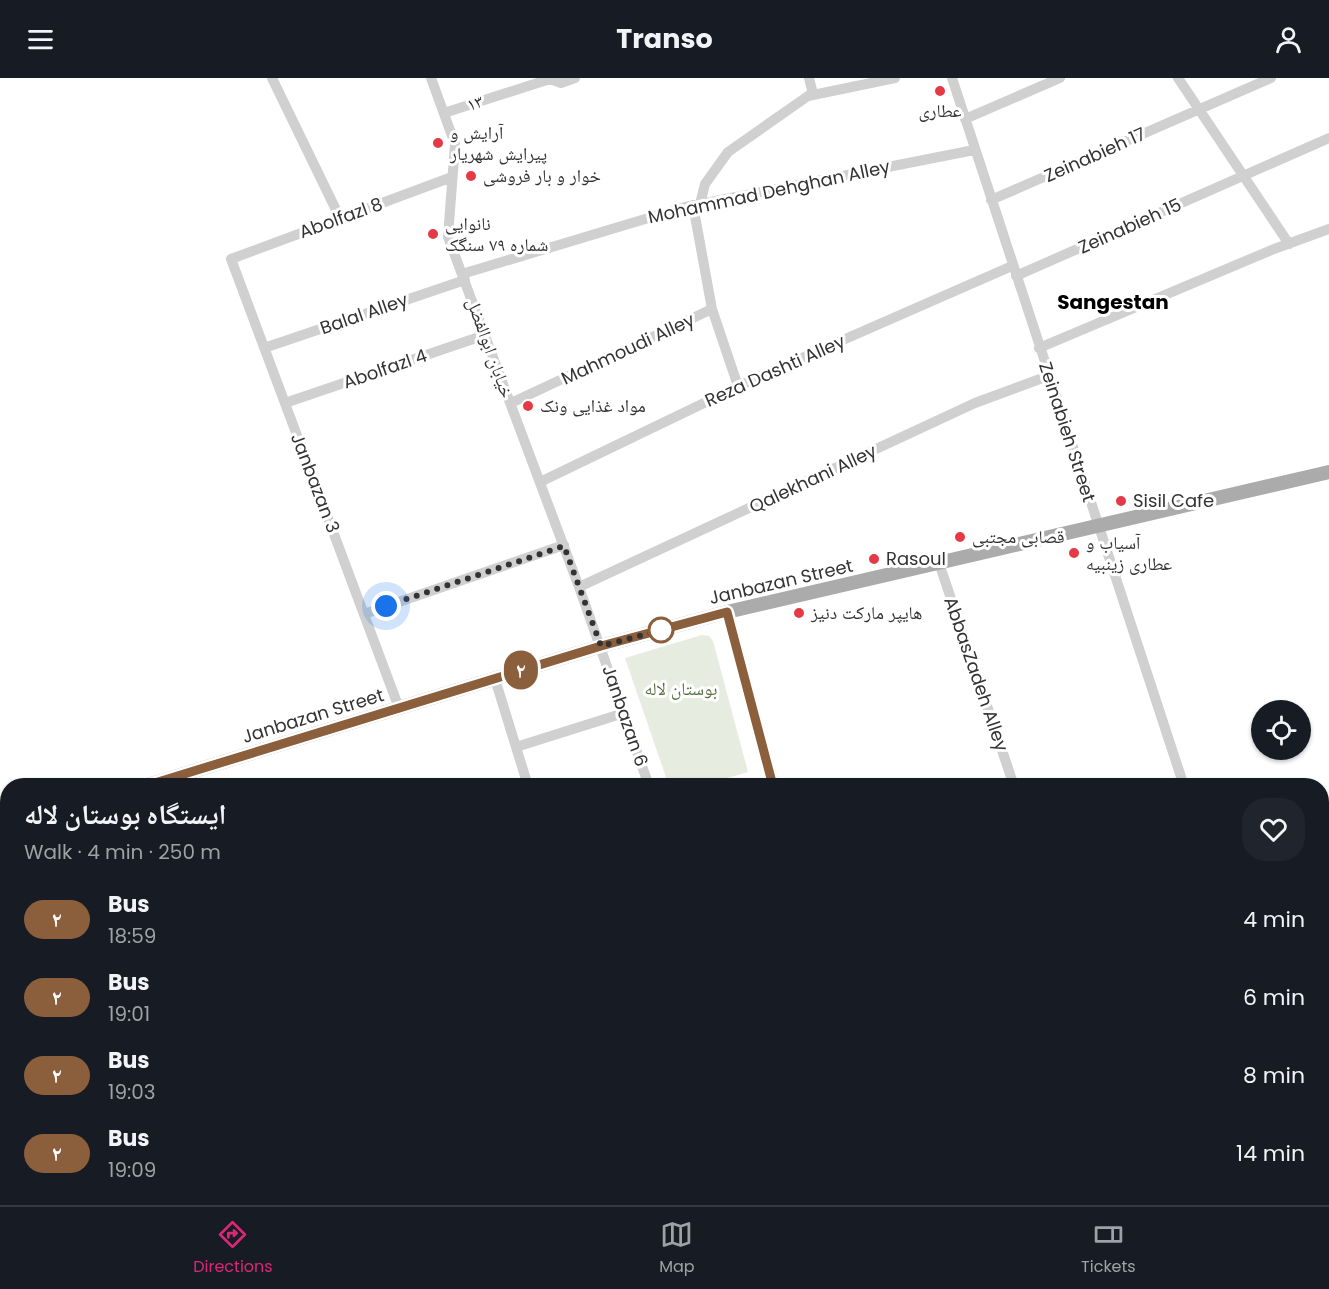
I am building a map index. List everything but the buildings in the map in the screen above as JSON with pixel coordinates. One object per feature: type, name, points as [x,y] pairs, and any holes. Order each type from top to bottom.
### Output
[{"type":"main road","name":"Janbazan Street","points":[[171,778],[601,646],[727,612],[1329,472]]},
{"type":"street","points":[[272,78],[340,218]]},
{"type":"street","name":"خیابان ابوالفضل","points":[[431,78],[455,144],[448,237],[601,646]]},
{"type":"street","name":"۱۳","points":[[444,113],[550,79],[561,83],[575,78]]},
{"type":"street","points":[[809,78],[813,94]]},
{"type":"street","points":[[738,386],[712,309],[696,204],[705,184],[728,153],[813,94],[895,78]]},
{"type":"street","name":"Zeinabieh Street","points":[[952,78],[1181,778]]},
{"type":"street","points":[[965,119],[1060,78]]},
{"type":"street","points":[[1179,78],[1289,244]]},
{"type":"street","name":"Zeinabieh 17","points":[[991,200],[1271,78]]},
{"type":"street","name":"Zeinabieh 15","points":[[1014,271],[1244,176],[1329,138]]},
{"type":"street","name":"Mohammad Dehghan Alley","points":[[464,277],[696,204],[974,150]]},
{"type":"street","name":"Abolfazl 8","points":[[231,259],[452,177]]},
{"type":"street","points":[[1039,348],[1329,229]]},
{"type":"street","name":"Janbazan 3","points":[[231,259],[399,708]]},
{"type":"street","name":"Reza Dashti Alley","points":[[540,482],[738,386],[1014,271]]},
{"type":"street","name":"Balal Alley","points":[[264,348],[464,277]]},
{"type":"street","name":"Mahmoudi Alley","points":[[511,403],[712,309]]},
{"type":"street","name":"Abolfazl 4","points":[[285,403],[485,335]]},
{"type":"street","name":"Qalekhani Alley","points":[[579,587],[975,403],[1048,376]]},
{"type":"street","points":[[364,614],[564,546]]},
{"type":"street","name":"AbbasZadeh Alley","points":[[939,563],[1011,778]]},
{"type":"street","points":[[727,612],[771,778]]},
{"type":"street","name":"Janbazan 6","points":[[601,646],[643,778]]},
{"type":"street","points":[[495,678],[526,778]]},
{"type":"street","points":[[516,747],[624,713]]},
{"type":"green space","name":"بوستان لاله","points":[[702,635],[709,636],[713,641],[748,772],[727,778],[666,778],[625,658]]},
{"type":"bus line","name":"۲","points":[[171,778],[601,646],[727,612],[771,778]]},
{"type":"place","name":"عطاری","points":[[940,91]]},
{"type":"place","name":"آرایش و پیرایش شهریار","points":[[438,143]]},
{"type":"place","name":"خوار و بار فروشی","points":[[471,176]]},
{"type":"place","name":"نانوایی شماره ۷۹ سنگک","points":[[433,234]]},
{"type":"place","name":"مواد غذایی ونک","points":[[528,406]]},
{"type":"place","name":"Sisil Cafe","points":[[1121,501]]},
{"type":"place","name":"قصابی مجتبی","points":[[960,537]]},
{"type":"place","name":"آسیاب و عطاری زینبیه","points":[[1074,553]]},
{"type":"place","name":"Rasoul","points":[[874,559]]},
{"type":"place","name":"هایپر مارکت دنیز","points":[[799,613]]},
{"type":"district","name":"Sangestan","points":[[1113,302]]},
{"type":"route","points":[[386,606],[564,546],[601,646],[669,628],[661,630]]}]
